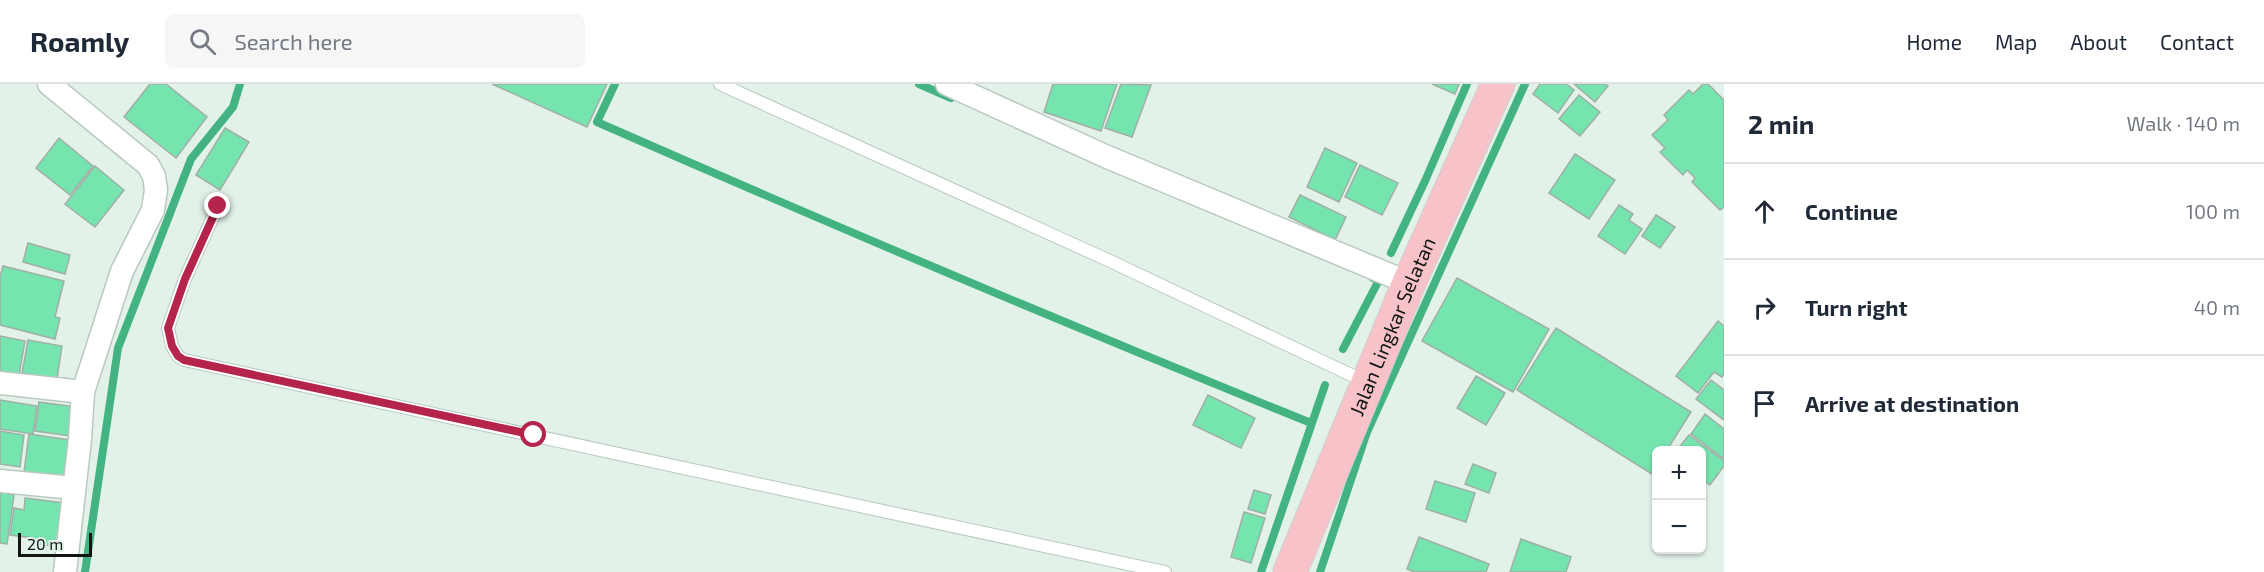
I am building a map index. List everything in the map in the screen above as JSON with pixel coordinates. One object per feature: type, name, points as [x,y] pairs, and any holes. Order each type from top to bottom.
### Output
[{"type":"highway","name":"Jalan Lingkar Selatan","points":[[1290,572],[1409,283],[1498,84]]},
{"type":"street","points":[[49,84],[148,165],[154,176],[156,190],[153,210],[122,271],[83,392],[65,572]]},
{"type":"street","points":[[947,84],[1105,156],[1409,283]]},
{"type":"street","points":[[0,383],[83,392]]},
{"type":"street","points":[[0,481],[74,488]]},
{"type":"lane","points":[[720,84],[1110,261],[1367,382]]},
{"type":"lane","points":[[218,206],[185,279],[168,328],[172,346],[178,356],[184,360],[1165,572]]},
{"type":"building","points":[[150,84],[166,84],[207,117],[176,158],[124,117]]},
{"type":"building","points":[[492,84],[607,84],[587,127]]},
{"type":"building","points":[[1053,84],[1117,84],[1101,131],[1044,112]]},
{"type":"building","points":[[1121,84],[1151,85],[1132,137],[1105,128]]},
{"type":"building","points":[[1432,84],[1459,84],[1455,94]]},
{"type":"building","points":[[1540,84],[1566,84],[1574,90],[1558,113],[1533,94]]},
{"type":"building","points":[[1574,84],[1605,84],[1608,86],[1595,102]]},
{"type":"building","points":[[1703,84],[1708,84],[1724,100],[1724,207],[1720,210],[1692,182],[1695,178],[1687,170],[1683,175],[1660,152],[1665,148],[1652,135],[1668,120],[1664,115],[1689,90],[1693,94]]},
{"type":"building","points":[[1579,95],[1600,112],[1580,136],[1559,119]]},
{"type":"building","points":[[225,128],[249,142],[220,190],[196,175]]},
{"type":"building","points":[[59,138],[93,166],[70,195],[36,168]]},
{"type":"building","points":[[1325,148],[1357,163],[1339,202],[1307,187]]},
{"type":"building","points":[[1575,154],[1615,180],[1589,219],[1549,193]]},
{"type":"building","points":[[1360,165],[1398,183],[1382,215],[1345,197]]},
{"type":"building","points":[[95,166],[124,190],[95,227],[65,204]]},
{"type":"building","points":[[1300,195],[1346,217],[1335,240],[1289,217]]},
{"type":"building","points":[[1619,205],[1633,214],[1629,220],[1642,229],[1625,254],[1598,236]]},
{"type":"building","points":[[1656,215],[1675,227],[1660,248],[1642,236]]},
{"type":"building","points":[[28,243],[70,255],[65,274],[23,262]]},
{"type":"building","points":[[3,266],[64,281],[55,317],[60,318],[55,339],[0,325],[0,277]]},
{"type":"building","points":[[1457,278],[1549,329],[1513,392],[1422,341]]},
{"type":"building","points":[[1718,321],[1724,326],[1724,374],[1722,377],[1714,372],[1698,393],[1676,376]]},
{"type":"building","points":[[1556,328],[1691,412],[1670,446],[1652,446],[1652,474],[1517,390]]},
{"type":"building","points":[[0,336],[25,341],[19,375],[0,371]]},
{"type":"building","points":[[28,340],[62,346],[57,379],[22,373]]},
{"type":"building","points":[[1476,376],[1505,393],[1486,425],[1457,408]]},
{"type":"building","points":[[1711,380],[1724,390],[1724,420],[1696,399]]},
{"type":"building","points":[[1208,395],[1255,418],[1241,448],[1193,425]]},
{"type":"building","points":[[0,400],[37,406],[33,434],[0,429]]},
{"type":"building","points":[[39,402],[75,407],[70,436],[35,431]]},
{"type":"building","points":[[1705,414],[1724,429],[1724,459],[1691,434]]},
{"type":"building","points":[[0,431],[24,435],[20,467],[0,464]]},
{"type":"building","points":[[29,434],[70,440],[65,478],[24,472]]},
{"type":"building","points":[[1689,435],[1704,446],[1680,446]]},
{"type":"building","points":[[1706,448],[1724,461],[1724,466],[1710,485],[1706,482]]},
{"type":"building","points":[[1473,464],[1496,473],[1489,493],[1465,484]]},
{"type":"building","points":[[1435,481],[1475,493],[1466,522],[1426,509]]},
{"type":"building","points":[[1254,490],[1271,495],[1265,514],[1248,509]]},
{"type":"building","points":[[0,492],[14,495],[7,544],[0,543]]},
{"type":"building","points":[[25,498],[64,503],[58,547],[32,543],[33,538],[10,535],[14,508],[24,510]]},
{"type":"building","points":[[1244,512],[1265,518],[1251,563],[1231,557]]},
{"type":"building","points":[[1419,537],[1489,564],[1486,572],[1415,572],[1407,569]]},
{"type":"building","points":[[1521,539],[1571,557],[1566,572],[1510,572]]},
{"type":"waterway","points":[[85,572],[118,348],[191,159],[233,107],[240,84]]},
{"type":"waterway","points":[[615,84],[597,122],[953,275],[1311,423]]},
{"type":"waterway","points":[[919,84],[951,98]]},
{"type":"waterway","points":[[1391,253],[1467,84]]},
{"type":"waterway","points":[[1320,572],[1367,432],[1525,84]]},
{"type":"waterway","points":[[1343,349],[1379,280],[1373,278]]},
{"type":"waterway","points":[[1261,572],[1325,385]]},
{"type":"route","points":[[218,206],[185,279],[168,328],[172,346],[178,356],[184,360],[534,435]]}]
